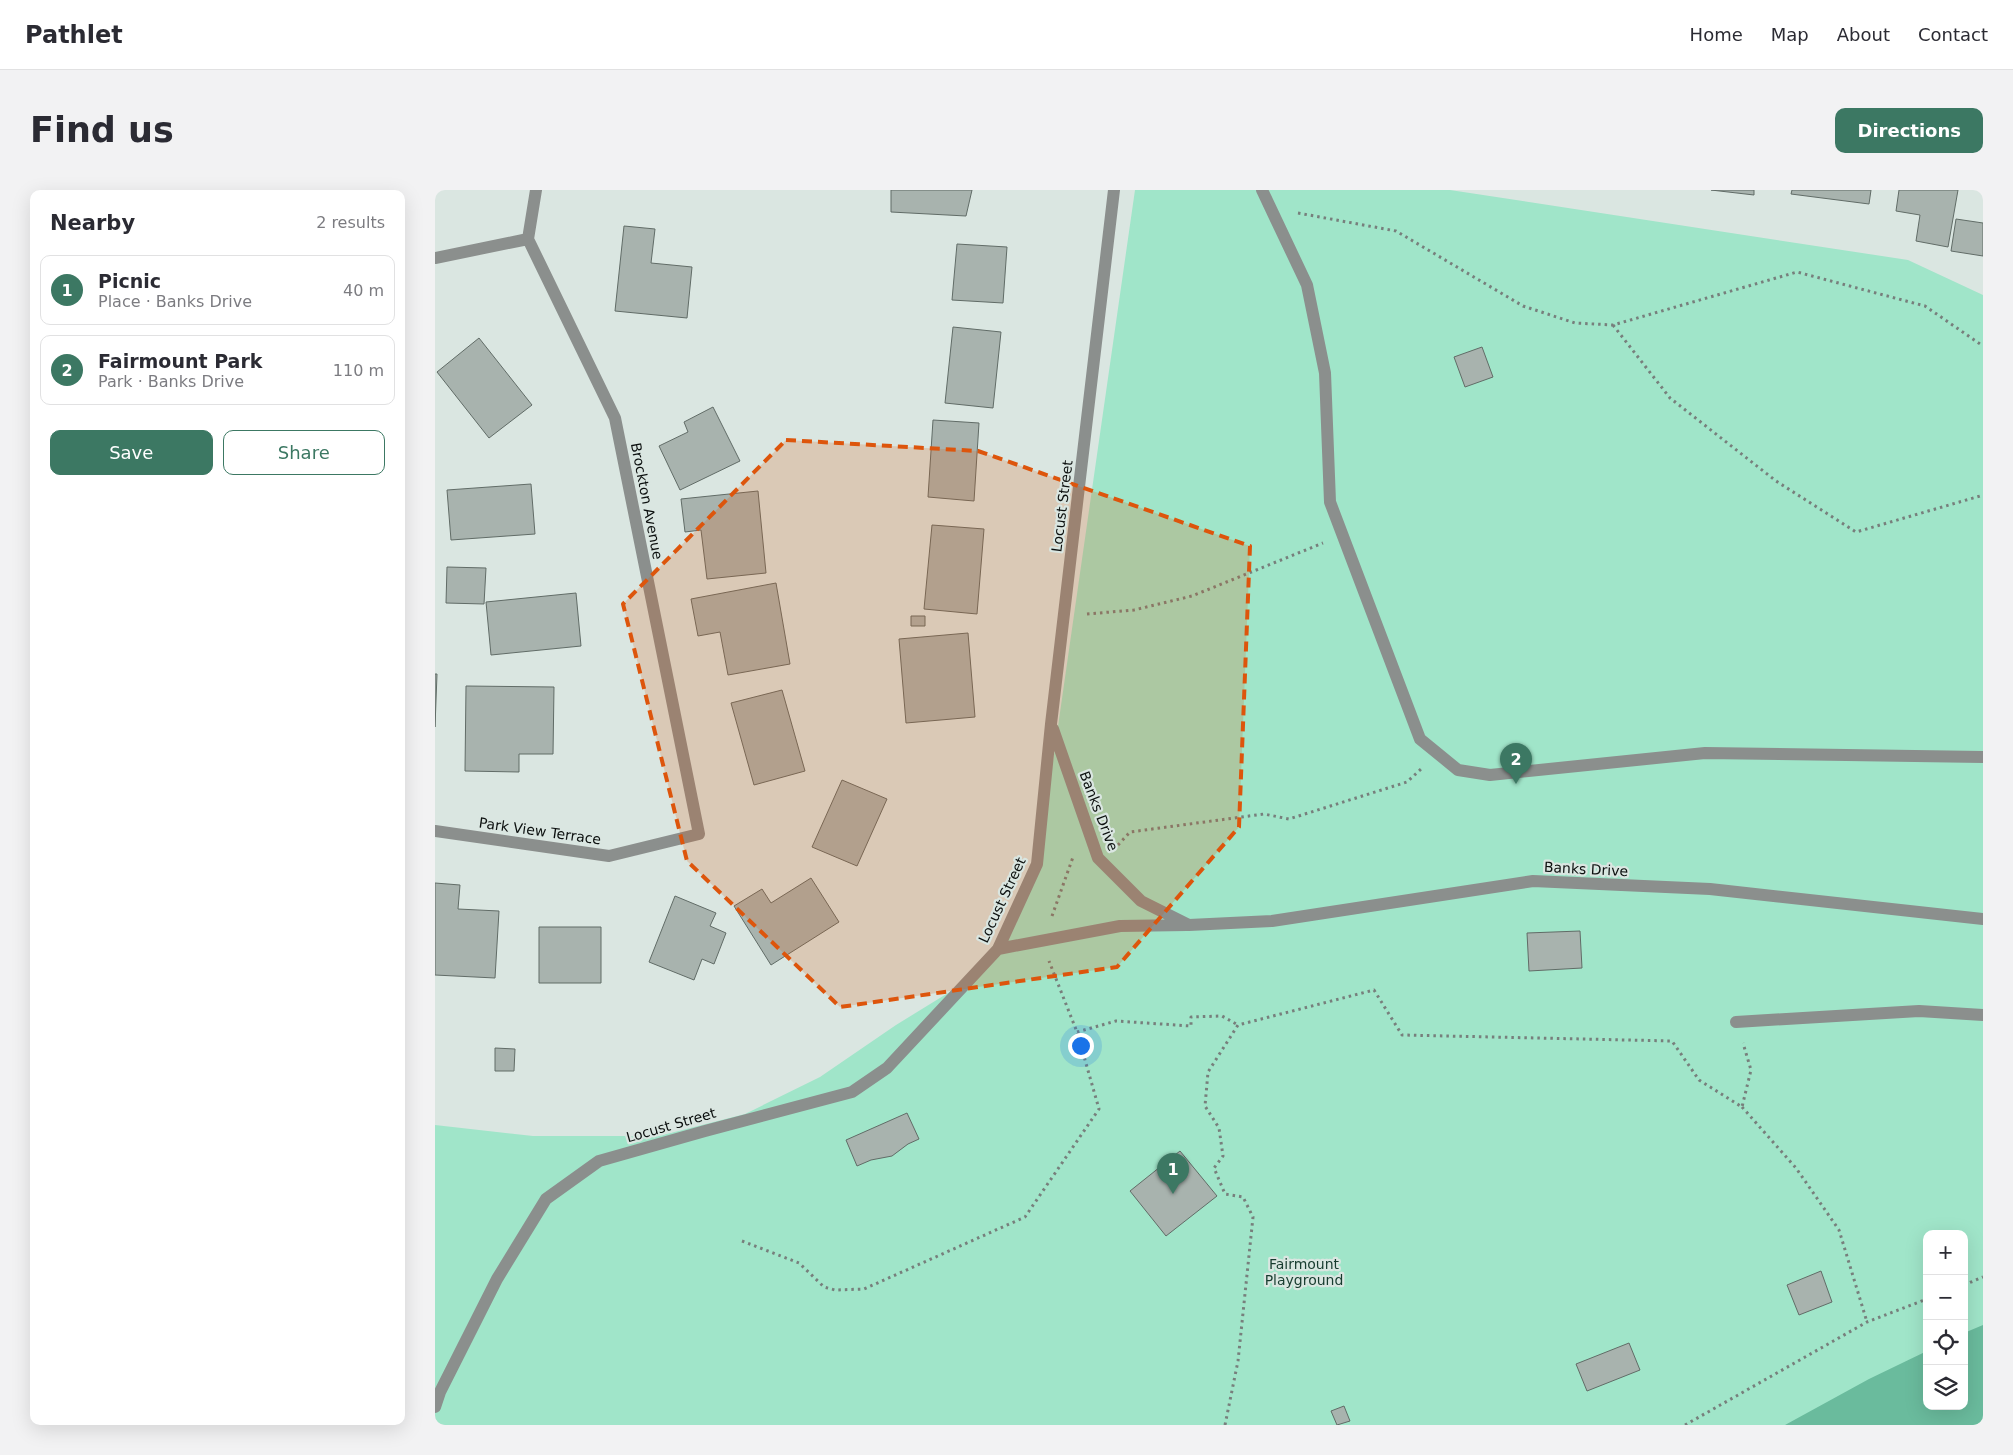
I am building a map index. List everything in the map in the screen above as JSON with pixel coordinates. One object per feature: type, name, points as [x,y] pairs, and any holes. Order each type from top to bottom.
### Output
[{"type":"street","points":[[435,258],[528,239],[535,190]]},
{"type":"street","name":"Locust Street","points":[[435,1407],[440,1392],[497,1279],[546,1199],[599,1161],[852,1092],[887,1068],[999,949],[1037,864],[1051,724],[1114,190]]},
{"type":"street","points":[[1262,190],[1307,285],[1325,373],[1330,502],[1420,739],[1458,770],[1491,775],[1705,753],[1983,757]]},
{"type":"street","name":"Brockton Avenue","points":[[528,239],[615,418],[699,834]]},
{"type":"street","name":"Banks Drive","points":[[1051,724],[1098,858],[1141,901],[1189,925]]},
{"type":"street","name":"Park View Terrace","points":[[435,831],[609,856],[699,834]]},
{"type":"street","name":"Banks Drive","points":[[999,949],[1120,926],[1272,921],[1533,881],[1710,889],[1983,919]]},
{"type":"street","points":[[1736,1022],[1919,1011],[1983,1015]]},
{"type":"path","points":[[1271,208],[1396,231],[1523,306],[1575,323],[1613,325],[1797,272],[1925,306],[1983,346]]},
{"type":"path","points":[[1613,325],[1669,398],[1776,480],[1856,532],[1980,496],[1983,497]]},
{"type":"path","points":[[1064,616],[1134,610],[1193,596],[1343,536]]},
{"type":"path","points":[[1103,863],[1130,832],[1264,814],[1289,819],[1407,782],[1437,753]]},
{"type":"path","points":[[1049,924],[1075,851]]},
{"type":"path","points":[[742,1241],[799,1263],[825,1287],[835,1290],[864,1289],[1025,1217],[1099,1109],[1077,1032],[1049,959]]},
{"type":"path","points":[[1077,1032],[1115,1020],[1191,1026],[1191,1017],[1222,1016],[1238,1024],[1374,990],[1402,1035],[1671,1041],[1699,1080],[1742,1107],[1796,1168],[1839,1230],[1867,1322]]},
{"type":"path","points":[[1736,1022],[1751,1070],[1742,1107]]},
{"type":"path","points":[[1225,1425],[1238,1360],[1253,1217],[1243,1197],[1225,1194],[1214,1168],[1223,1156],[1219,1128],[1205,1106],[1208,1072],[1238,1024]]},
{"type":"path","points":[[1968,1283],[1983,1277]]},
{"type":"path","points":[[1685,1425],[1867,1322],[1923,1301]]},
{"type":"highlighted area","points":[[786,440],[978,451],[1250,546],[1239,827],[1117,967],[840,1007],[687,861],[623,604]]},
{"type":"green space","name":"Fairmount Playground","points":[[1135,190],[1450,190],[1908,260],[1983,295],[1983,1425],[435,1425],[435,1125],[533,1136],[659,1136],[745,1114],[820,1077],[896,1025],[974,977],[1018,905],[1044,824]]},
{"type":"shaded area","points":[[1983,1325],[1983,1425],[1785,1425],[1869,1379],[1923,1353],[1923,1410],[1968,1410],[1968,1331]]},
{"type":"building","points":[[891,190],[972,190],[966,216],[891,212]]},
{"type":"building","points":[[1711,190],[1754,190],[1754,195]]},
{"type":"building","points":[[1792,190],[1871,190],[1869,204],[1791,194]]},
{"type":"building","points":[[1899,190],[1958,190],[1948,247],[1916,241],[1920,215],[1896,211]]},
{"type":"building","points":[[1956,219],[1983,223],[1983,256],[1951,251]]},
{"type":"building","points":[[624,226],[655,229],[651,263],[692,267],[687,318],[615,311]]},
{"type":"building","points":[[957,244],[1007,247],[1003,303],[952,300]]},
{"type":"building","points":[[953,327],[1001,332],[993,408],[945,403]]},
{"type":"building","points":[[479,338],[532,405],[489,438],[437,372]]},
{"type":"building","points":[[1482,347],[1493,377],[1465,387],[1454,357]]},
{"type":"building","points":[[713,407],[740,461],[680,490],[659,446],[688,432],[684,422]]},
{"type":"building","points":[[933,420],[979,423],[974,501],[928,497]]},
{"type":"building","points":[[531,484],[535,534],[451,540],[447,490]]},
{"type":"building","points":[[758,491],[766,573],[707,579],[701,530],[685,532],[681,499]]},
{"type":"building","points":[[932,525],[984,529],[977,614],[924,609]]},
{"type":"building","points":[[447,567],[486,568],[484,604],[446,603]]},
{"type":"building","points":[[776,583],[790,664],[728,675],[720,632],[698,636],[691,599]]},
{"type":"building","points":[[576,593],[581,646],[491,655],[486,602]]},
{"type":"building","points":[[911,616],[925,616],[925,626],[911,626]]},
{"type":"building","points":[[968,633],[975,717],[906,723],[899,639]]},
{"type":"building","points":[[435,674],[437,674],[435,727]]},
{"type":"building","points":[[466,686],[554,687],[553,754],[519,754],[519,772],[465,771]]},
{"type":"building","points":[[782,690],[805,771],[754,785],[731,703]]},
{"type":"building","points":[[842,780],[887,799],[857,866],[812,847]]},
{"type":"building","points":[[811,878],[839,922],[771,965],[734,906],[762,889],[771,903]]},
{"type":"building","points":[[435,883],[460,885],[458,909],[499,911],[495,978],[435,975]]},
{"type":"building","points":[[675,896],[716,913],[710,926],[726,933],[714,964],[702,959],[694,980],[649,962]]},
{"type":"building","points":[[539,927],[601,927],[601,983],[539,983]]},
{"type":"building","points":[[1580,931],[1582,968],[1529,971],[1527,933]]},
{"type":"building","points":[[495,1048],[515,1049],[514,1071],[495,1071]]},
{"type":"building","points":[[907,1113],[919,1139],[908,1144],[892,1156],[871,1160],[857,1166],[846,1140]]},
{"type":"building","points":[[1180,1151],[1217,1196],[1166,1236],[1130,1191]]},
{"type":"building","points":[[1821,1271],[1832,1302],[1799,1315],[1787,1285]]},
{"type":"building","points":[[1629,1343],[1640,1370],[1587,1391],[1576,1364]]},
{"type":"building","points":[[1344,1406],[1350,1421],[1337,1425],[1331,1411]]},
{"type":"place","name":"Fairmount Park","points":[[1516,784]]},
{"type":"place","name":"Picnic","points":[[1173,1194]]}]
